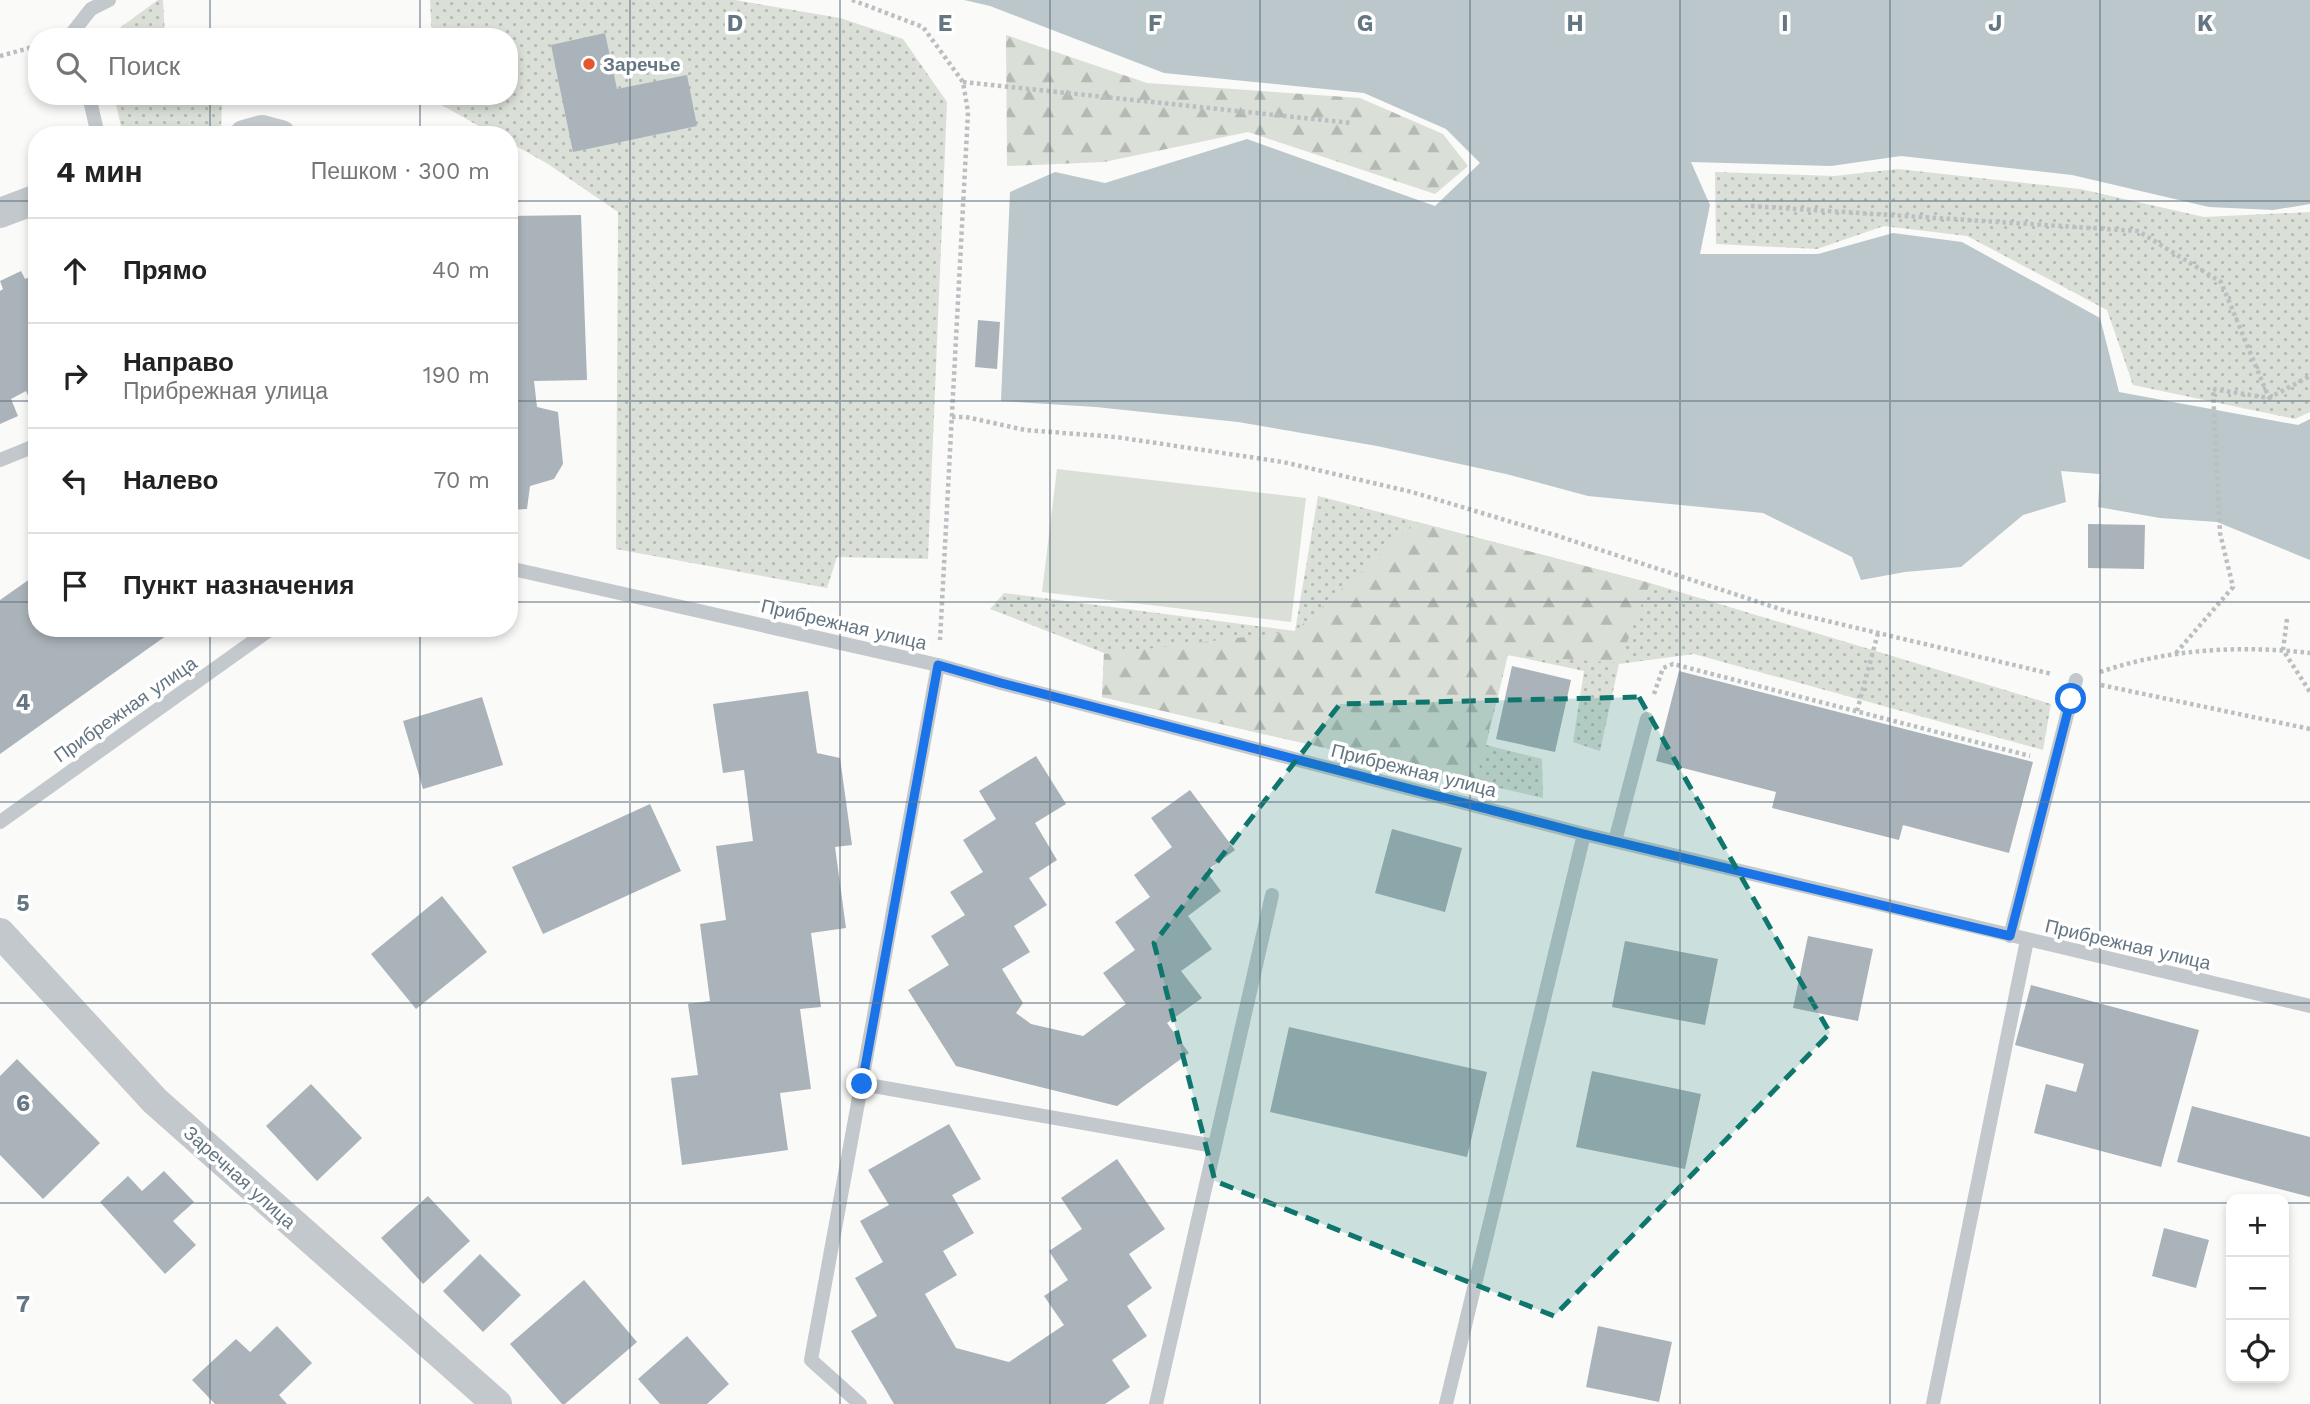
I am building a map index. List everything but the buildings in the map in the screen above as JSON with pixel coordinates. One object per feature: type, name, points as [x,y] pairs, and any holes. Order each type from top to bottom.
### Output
[{"type":"street","points":[[0,214],[28,203]]},
{"type":"street","name":"Заречная улица","points":[[0,933],[155,1101],[497,1404]]},
{"type":"lane","points":[[76,28],[91,9],[109,0]]},
{"type":"lane","points":[[91,105],[96,126]]},
{"type":"lane","points":[[0,460],[28,449]]},
{"type":"lane","name":"Прибрежная улица","points":[[518,570],[938,665],[1584,834],[2310,1006]]},
{"type":"lane","name":"Прибрежная улица","points":[[0,822],[259,637]]},
{"type":"lane","points":[[860,1404],[811,1360],[938,665]]},
{"type":"lane","points":[[2010,936],[2076,680]]},
{"type":"lane","points":[[1615,841],[1647,719]]},
{"type":"lane","points":[[1446,1404],[1584,834]]},
{"type":"lane","points":[[1156,1404],[1272,895]]},
{"type":"lane","points":[[1933,1404],[2027,940]]},
{"type":"lane","points":[[862,1084],[1214,1146]]},
{"type":"path","points":[[852,0],[923,27],[963,82],[968,112],[938,665]]},
{"type":"path","points":[[0,56],[28,48]]},
{"type":"path","points":[[963,82],[1351,123]]},
{"type":"path","points":[[1751,206],[2138,230],[2221,282],[2269,398]]},
{"type":"path","points":[[2176,653],[2233,587],[2220,533],[2213,389],[2269,398],[2310,376]]},
{"type":"path","points":[[952,416],[1024,430],[1116,437],[1283,462],[1412,492],[1555,535],[1789,612],[2076,680],[2310,729]]},
{"type":"path","points":[[2287,619],[2283,650],[2310,692]]},
{"type":"path","points":[[1857,711],[1878,633]]},
{"type":"path","points":[[2076,680],[2134,660],[2176,653],[2226,649],[2310,653]]},
{"type":"path","points":[[1647,719],[1659,675],[1663,668],[1673,664],[2055,762]]},
{"type":"highlighted area","points":[[1639,697],[1830,1033],[1554,1316],[1215,1181],[1154,943],[1340,704]]},
{"type":"green space","points":[[158,0],[163,0],[165,28],[119,28]]},
{"type":"green space","points":[[430,0],[735,0],[840,18],[903,39],[947,102],[928,559],[837,557],[827,588],[616,549],[618,212],[548,164],[518,147],[518,126],[479,126],[441,105],[518,105],[518,28],[432,28]]},
{"type":"green space","points":[[1006,35],[1147,83],[1360,98],[1443,134],[1468,166],[1435,194],[1248,132],[1104,162],[1007,166]]},
{"type":"green space","points":[[116,105],[222,105],[221,126],[121,126]]},
{"type":"green space","points":[[1898,169],[2080,189],[2204,217],[2310,212],[2310,412],[2295,419],[2133,385],[2107,310],[1967,236],[1884,226],[1817,249],[1716,244],[1715,172],[1834,176]]},
{"type":"green space","points":[[1057,469],[1306,498],[1291,622],[1042,592]]},
{"type":"green space","points":[[1318,496],[1650,583],[2051,704],[2043,750],[1694,654],[1619,664],[1600,751],[1573,742],[1584,671],[1508,655],[1486,745],[1542,759],[1543,798],[1102,697],[1104,653],[990,609],[1004,593],[1295,631]]},
{"type":"green space","points":[[1417,522],[1650,583],[1619,663],[1507,655],[1476,782],[1102,697],[1104,654],[1295,631]]},
{"type":"shaded area","points":[[964,0],[2310,0],[2310,204],[2273,210],[2209,207],[2072,175],[1901,156],[1831,166],[1691,162],[1710,205],[1700,254],[1818,254],[1893,233],[1962,242],[2100,318],[2119,392],[2298,425],[2310,419],[2310,560],[2217,522],[2160,518],[2098,507],[2100,474],[2061,471],[2066,502],[2023,515],[1961,567],[1905,572],[1861,580],[1852,557],[1763,513],[1588,496],[1506,474],[1377,446],[1238,422],[1096,407],[1001,401],[1010,192],[1055,172],[1105,183],[1247,139],[1435,206],[1480,163],[1446,129],[1364,93],[1164,73],[990,6]]},
{"type":"place","name":"Заречье","points":[[589,64]]},
{"type":"route","points":[[862,1084],[938,665],[1584,834],[2010,936],[2071,699]]}]
